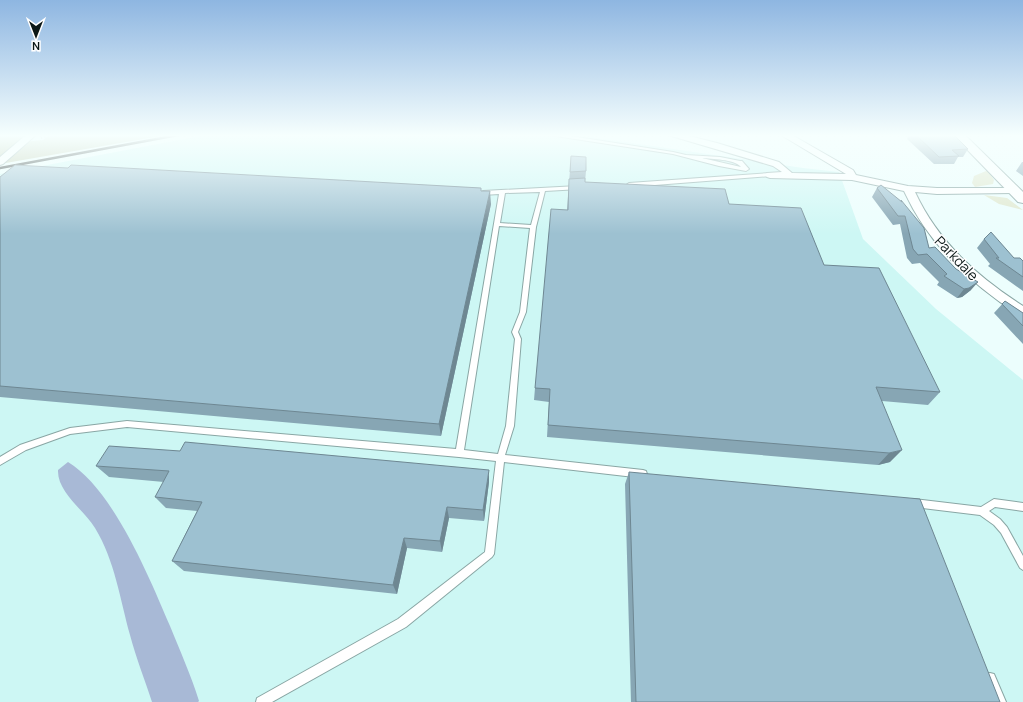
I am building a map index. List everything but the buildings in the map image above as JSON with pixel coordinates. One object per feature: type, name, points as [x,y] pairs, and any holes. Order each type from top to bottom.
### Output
[{"type":"street","points":[[782,168],[788,175]]},
{"type":"street","points":[[842,168],[850,172],[852,177]]},
{"type":"street","points":[[990,168],[1023,200]]},
{"type":"street","points":[[766,176],[788,175],[852,177],[908,189],[937,191],[1013,190]]},
{"type":"street","name":"Parkdale","points":[[908,189],[926,224],[960,265],[994,293],[1023,312]]},
{"type":"lane","points":[[745,168],[766,176]]},
{"type":"lane","points":[[621,186],[766,176]]},
{"type":"lane","points":[[478,194],[582,188]]},
{"type":"lane","points":[[261,702],[402,623],[490,554],[500,459],[510,426],[518,339],[514,332],[523,312],[533,227],[543,190]]},
{"type":"lane","points":[[459,453],[502,193]]},
{"type":"lane","points":[[497,224],[533,227]]},
{"type":"lane","points":[[0,461],[23,447],[70,431],[127,424],[459,453],[500,459],[649,474]]},
{"type":"lane","points":[[922,517],[912,502],[982,511],[997,522],[1004,530],[1023,565]]},
{"type":"lane","points":[[982,511],[994,503],[1023,508]]},
{"type":"lane","points":[[985,666],[1001,702]]},
{"type":"shaded area","points":[[33,168],[801,168],[839,172],[863,239],[936,309],[1023,380],[1023,702],[0,702],[0,174]]},
{"type":"shaded area","points":[[68,462],[84,475],[100,492],[115,513],[128,536],[152,584],[170,626],[199,701],[198,702],[152,702],[132,644],[108,554],[95,528],[66,493],[59,478],[58,470]]},
{"type":"green space","points":[[988,171],[994,180],[993,184],[975,187],[972,183],[974,176]]},
{"type":"green space","points":[[984,195],[1007,198],[1023,210],[999,204]]}]
